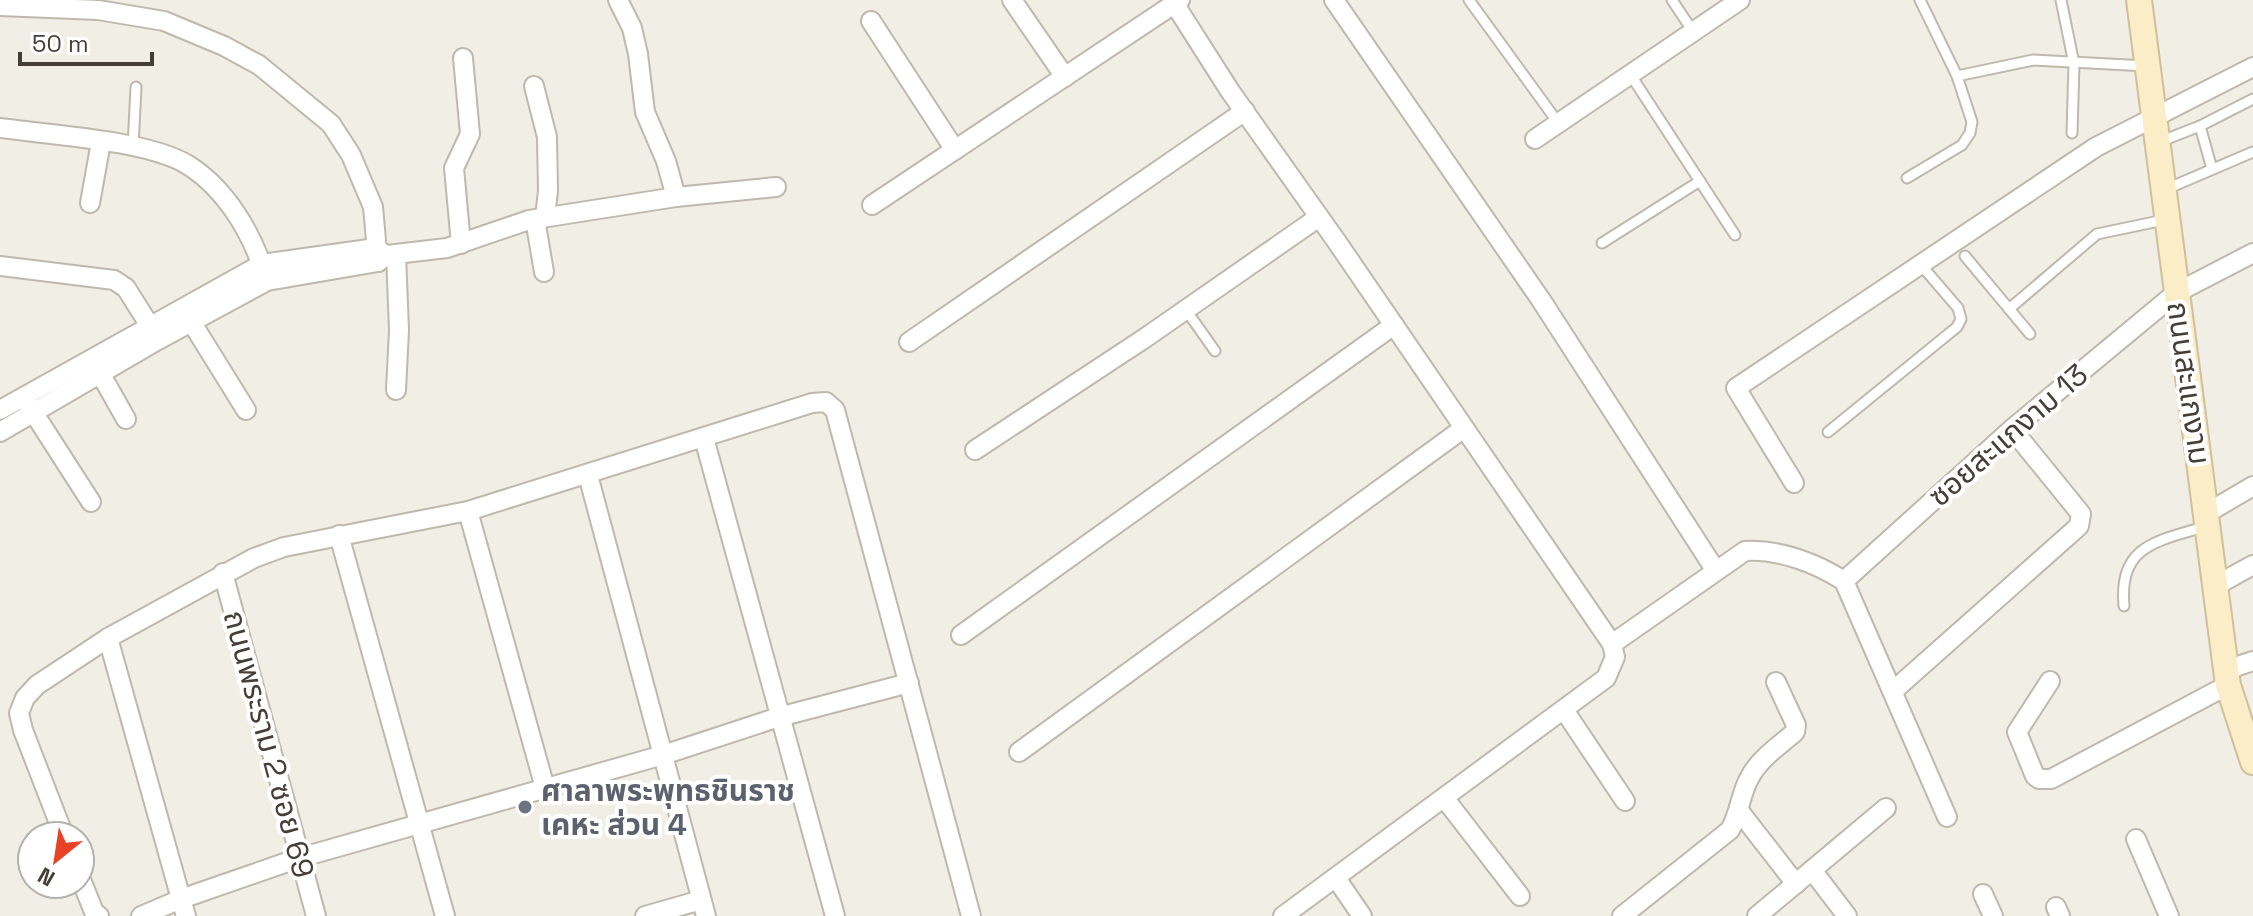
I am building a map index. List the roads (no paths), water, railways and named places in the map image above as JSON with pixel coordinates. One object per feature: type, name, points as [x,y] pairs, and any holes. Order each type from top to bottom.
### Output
[{"type":"street","points":[[618,0],[632,28],[645,112],[666,161],[676,197]]},
{"type":"street","points":[[1012,0],[1065,77]]},
{"type":"street","points":[[1334,0],[1541,300],[1716,571]]},
{"type":"street","points":[[1535,139],[1740,0]]},
{"type":"street","name":"ถนนสะแกงาม","points":[[2139,0],[2157,118],[2176,293],[2227,678],[2247,730],[2253,762]]},
{"type":"street","points":[[872,205],[1176,1],[1245,111],[1612,644],[1615,657],[1606,678],[1283,916]]},
{"type":"street","points":[[0,6],[98,10],[164,21],[224,46],[259,65],[331,124],[351,155],[373,207],[399,330],[396,390]]},
{"type":"street","points":[[871,21],[955,150]]},
{"type":"street","points":[[461,244],[454,168],[470,134],[463,58]]},
{"type":"street","points":[[1794,483],[1736,388],[2096,147],[2253,67]]},
{"type":"street","points":[[534,86],[547,137],[548,191],[540,218],[544,272]]},
{"type":"street","points":[[909,342],[1245,111]]},
{"type":"street","points":[[0,128],[156,151],[188,165],[231,204],[265,273]]},
{"type":"street","points":[[90,203],[101,142]]},
{"type":"street","points":[[28,404],[265,273],[425,252],[461,244],[540,218],[676,197],[776,187]]},
{"type":"street","points":[[975,450],[1186,310],[1319,217]]},
{"type":"street","name":"ซอยสะแกงาม 13","points":[[1844,581],[2012,429],[2176,293],[2253,253]]},
{"type":"street","points":[[0,266],[114,280],[126,288],[154,332]]},
{"type":"street","points":[[3,416],[100,373],[154,332],[192,323],[265,273]]},
{"type":"street","points":[[192,323],[246,410]]},
{"type":"street","points":[[961,635],[1394,325]]},
{"type":"street","points":[[100,373],[126,419]]},
{"type":"street","name":"ถนนพระราม 2 ซอย 69","points":[[58,820],[23,730],[19,713],[25,698],[37,685],[108,638],[223,573],[284,547],[468,511],[812,403],[826,402],[835,410],[971,916]]},
{"type":"street","points":[[28,404],[91,502]]},
{"type":"street","points":[[1019,752],[1464,428]]},
{"type":"street","points":[[1893,691],[2079,526],[2081,514],[2012,429]]},
{"type":"street","points":[[704,438],[835,916]]},
{"type":"street","points":[[588,475],[704,908],[645,916]]},
{"type":"street","points":[[2208,519],[2253,486]]},
{"type":"street","points":[[468,511],[545,788]]},
{"type":"street","points":[[339,535],[445,916]]},
{"type":"street","points":[[1612,644],[1745,551],[1761,550],[1809,563],[1844,581],[1947,817]]},
{"type":"street","points":[[2215,586],[2253,565]]},
{"type":"street","name":"ถนนพระราม 2 ซอย 69","points":[[223,573],[316,916]]},
{"type":"street","points":[[108,638],[184,907]]},
{"type":"street","points":[[2050,681],[2017,732],[2035,776],[2043,780],[2051,779],[2253,661]]},
{"type":"street","points":[[1622,916],[1730,830],[1740,812],[1751,775],[1795,732],[1796,725],[1776,682]]},
{"type":"street","points":[[141,916],[184,907],[299,858],[663,755],[779,717],[909,683]]},
{"type":"street","points":[[1564,710],[1625,801]]},
{"type":"street","points":[[1445,799],[1520,896]]},
{"type":"street","points":[[1757,916],[1886,808]]},
{"type":"street","points":[[1740,812],[1796,884]]},
{"type":"street","points":[[2136,839],[2169,916]]},
{"type":"street","points":[[1812,870],[1847,916]]},
{"type":"street","points":[[1336,878],[1362,916]]},
{"type":"street","points":[[1983,894],[1993,916]]},
{"type":"lane","points":[[1469,0],[1559,124]]},
{"type":"lane","points":[[1672,0],[1692,30]]},
{"type":"lane","points":[[2061,0],[2074,64],[2072,133]]},
{"type":"lane","points":[[1907,178],[1962,145],[1970,133],[1972,122],[1957,76],[1922,1]]},
{"type":"lane","points":[[1957,76],[2033,60],[2150,66]]},
{"type":"lane","points":[[1630,74],[1735,235]]},
{"type":"lane","points":[[133,147],[136,87]]},
{"type":"lane","points":[[2159,142],[2200,126],[2253,99]]},
{"type":"lane","points":[[2200,126],[2212,169]]},
{"type":"lane","points":[[2164,190],[2253,152]]},
{"type":"lane","points":[[1602,243],[1700,181]]},
{"type":"lane","points":[[2009,309],[2097,234],[2168,219]]},
{"type":"lane","points":[[1965,256],[2030,334]]},
{"type":"lane","points":[[1828,432],[1957,327],[1961,319],[1958,308],[1921,265]]},
{"type":"lane","points":[[1186,310],[1215,351]]},
{"type":"lane","points":[[2124,606],[2127,570],[2134,555],[2208,519]]},
{"type":"place","name":"ศาลาพระพุทธชินราช เคหะ ส่วน 4","points":[[525,807]]}]
